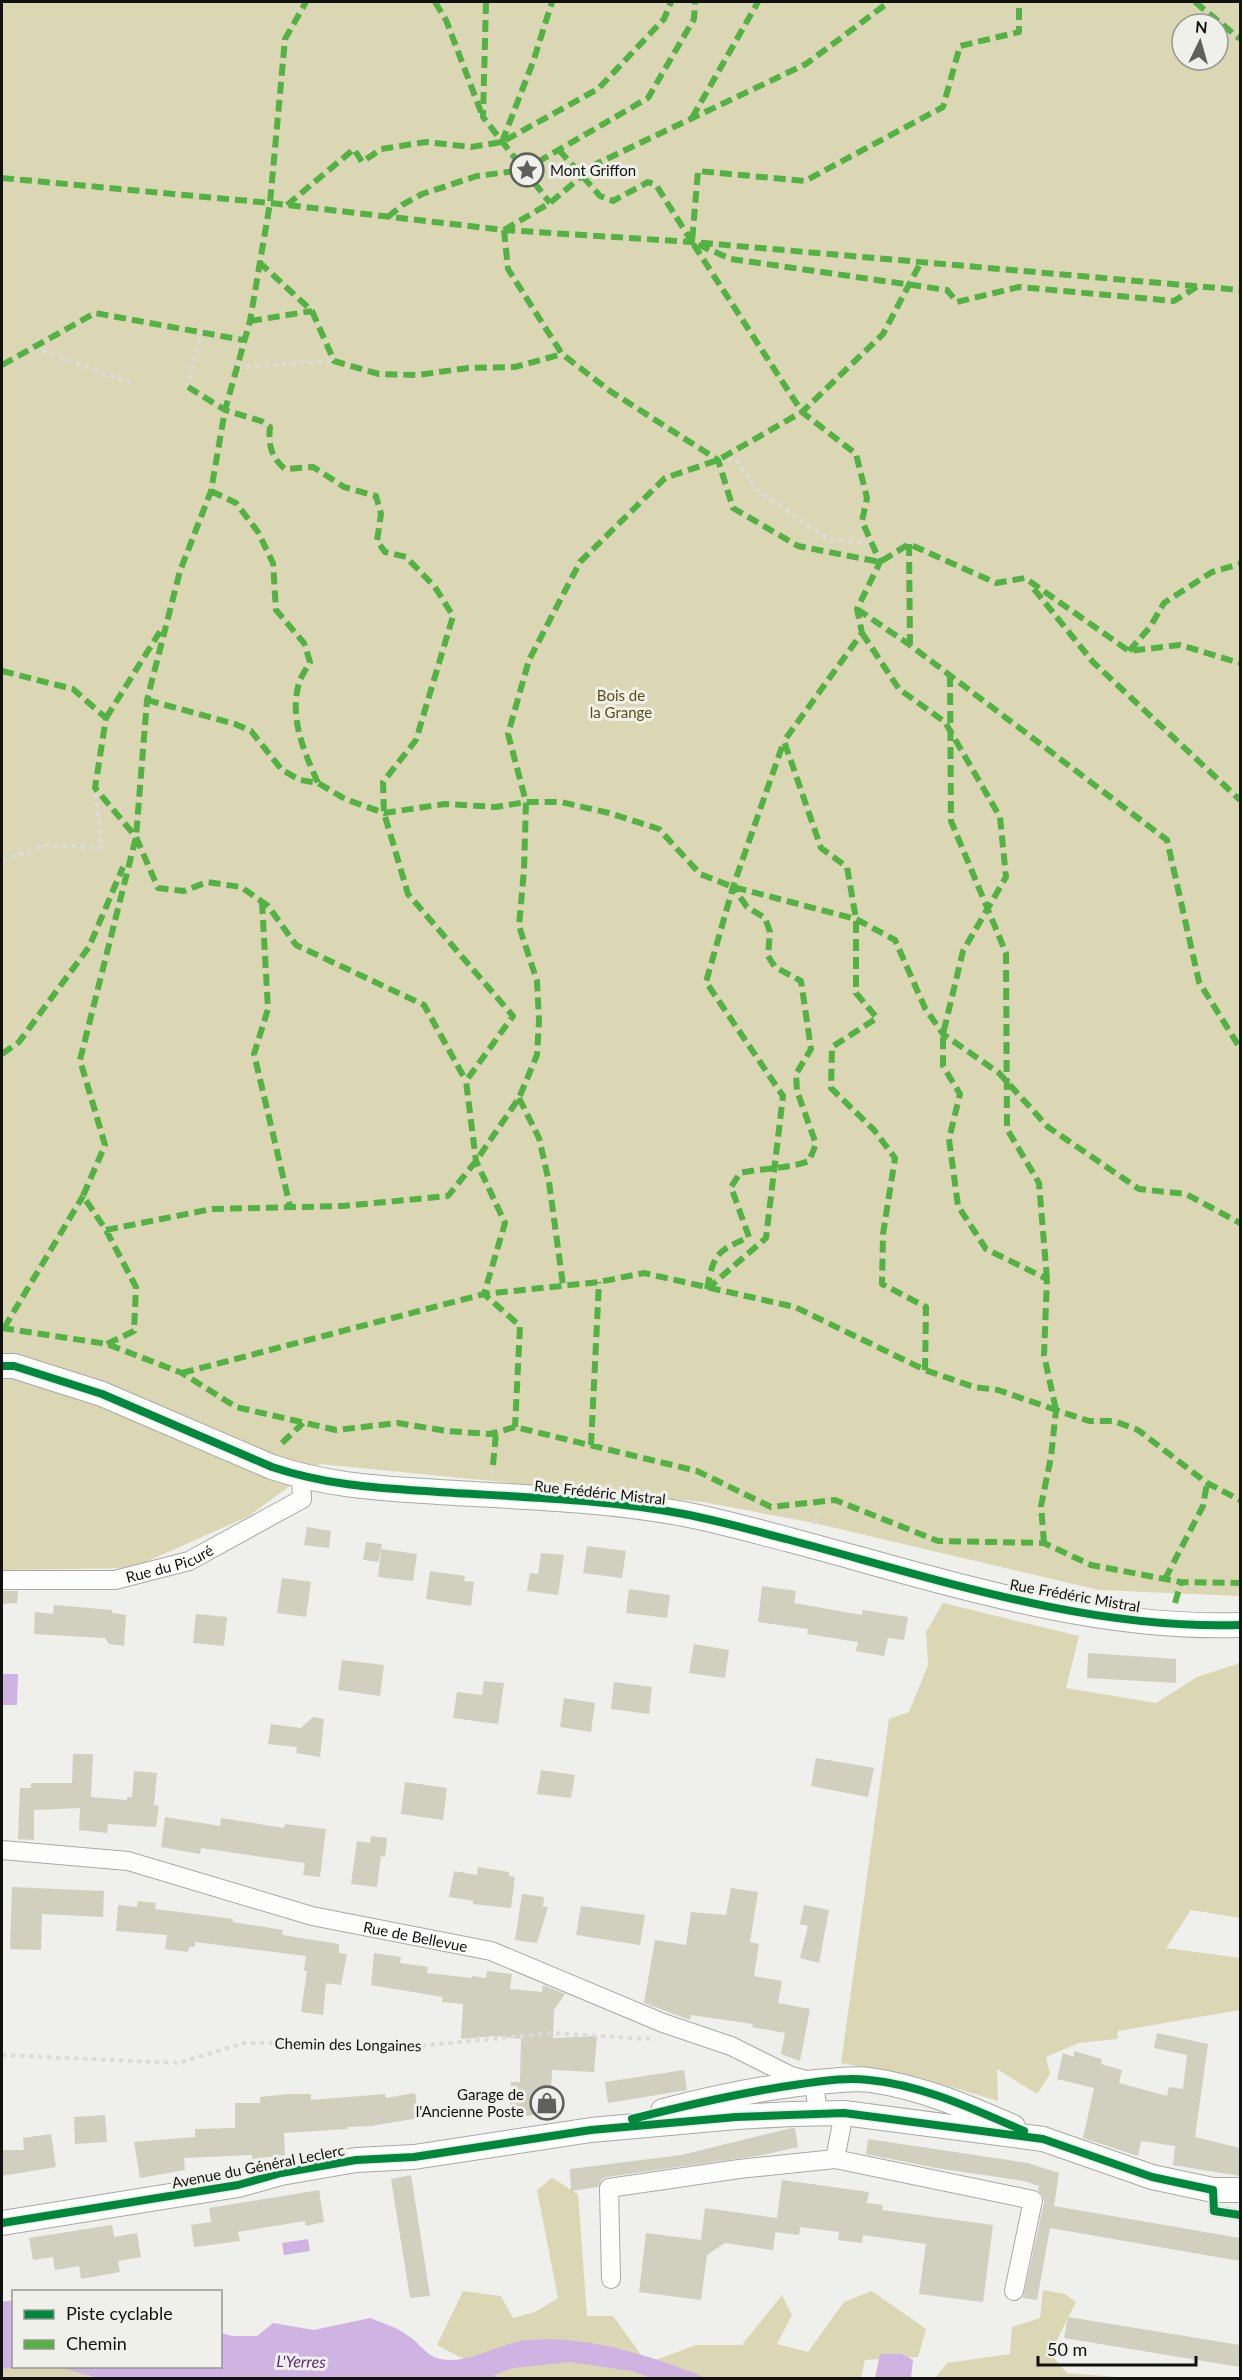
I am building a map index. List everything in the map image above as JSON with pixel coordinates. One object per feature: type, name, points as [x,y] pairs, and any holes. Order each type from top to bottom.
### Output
[{"type":"street","name":"Rue Frédéric Mistral","points":[[2,1366],[14,1366],[102,1394],[272,1467],[301,1477],[347,1486],[569,1500],[685,1514],[988,1592],[1096,1616],[1175,1625],[1240,1625]]},
{"type":"street","name":"Rue du Picuré","points":[[2,1580],[115,1580],[189,1561],[302,1499],[301,1477]]},
{"type":"street","name":"Rue de Bellevue","points":[[2,1850],[128,1861],[312,1916],[491,1951],[663,2023],[731,2046],[791,2076],[814,2082]]},
{"type":"street","points":[[835,2159],[844,2114],[847,2080]]},
{"type":"street","name":"Avenue du Général Leclerc","points":[[591,2130],[697,2103],[765,2089],[814,2082],[869,2080],[913,2089],[961,2105],[1043,2139]]},
{"type":"street","points":[[814,2082],[818,2114]]},
{"type":"street","name":"Avenue du Général Leclerc","points":[[2,2223],[238,2185],[281,2174],[356,2160],[414,2157],[591,2130],[736,2117],[844,2114],[1043,2139]]},
{"type":"street","points":[[1043,2139],[1152,2177],[1213,2190],[1240,2190]]},
{"type":"street","points":[[611,2279],[609,2188],[739,2169],[835,2159],[1033,2200],[1014,2291]]},
{"type":"lane","points":[[1213,2190],[1214,2211],[1240,2215]]},
{"type":"path","points":[[188,387],[201,332]]},
{"type":"path","points":[[34,347],[133,384]]},
{"type":"path","points":[[237,367],[334,361]]},
{"type":"path","points":[[718,460],[736,459],[755,488],[827,539],[872,543]]},
{"type":"path","points":[[2,860],[46,845],[102,848],[95,788]]},
{"type":"green space","name":"Bois de la Grange","points":[[2,2],[1240,2],[1240,1596],[1099,1590],[814,1523],[703,1502],[320,1464],[247,1517],[132,1568],[2,1570]]},
{"type":"green space","points":[[943,1603],[1079,1636],[1066,1688],[1156,1703],[1197,1677],[1240,1663],[1240,1918],[1191,1910],[1166,1948],[1240,1958],[1240,2010],[1118,2031],[1117,2039],[1079,2043],[1046,2057],[1050,2074],[1037,2094],[997,2069],[998,2101],[921,2078],[841,2063],[889,1719],[909,1712],[928,1665],[926,1632]]},
{"type":"green space","points":[[552,2178],[578,2194],[587,2316],[613,2316],[647,2363],[696,2345],[742,2345],[782,2295],[792,2315],[777,2344],[808,2352],[844,2302],[872,2291],[926,2329],[918,2357],[865,2360],[861,2378],[500,2378],[437,2345],[463,2291],[501,2296],[513,2318],[535,2312],[558,2298],[537,2190]]},
{"type":"green space","points":[[1043,2290],[1065,2294],[1076,2302],[1050,2354],[1067,2373],[1130,2378],[935,2378],[947,2363],[1010,2354],[1012,2327],[1040,2318]]},
{"type":"green space","points":[[2,2363],[12,2366],[12,2368],[73,2368],[117,2378],[2,2378]]},
{"type":"water","points":[[2,1674],[18,1674],[17,1705],[2,1705]]},
{"type":"water","points":[[308,2239],[310,2251],[284,2255],[282,2243]]},
{"type":"water","points":[[12,2300],[12,2368],[2,2369],[2,2302]]},
{"type":"water","name":"L'Yerres","points":[[370,2318],[403,2332],[431,2355],[451,2360],[529,2340],[574,2341],[642,2355],[706,2378],[652,2378],[631,2371],[570,2362],[513,2368],[494,2375],[499,2378],[98,2378],[62,2368],[222,2368],[222,2333],[232,2336],[257,2336],[273,2323],[314,2330]]},
{"type":"water","points":[[880,2354],[902,2354],[913,2360],[911,2378],[875,2378]]},
{"type":"building","points":[[307,1527],[331,1531],[329,1548],[304,1545]]},
{"type":"building","points":[[366,1542],[382,1544],[378,1562],[363,1560]]},
{"type":"building","points":[[587,1546],[626,1551],[622,1578],[583,1573]]},
{"type":"building","points":[[381,1549],[417,1554],[413,1581],[378,1577]]},
{"type":"building","points":[[541,1553],[564,1555],[558,1595],[527,1591],[530,1573],[538,1574]]},
{"type":"building","points":[[430,1571],[465,1576],[464,1581],[474,1582],[471,1606],[426,1599]]},
{"type":"building","points":[[282,1578],[311,1582],[306,1617],[277,1613]]},
{"type":"building","points":[[762,1586],[796,1591],[794,1603],[862,1615],[863,1610],[908,1617],[904,1640],[888,1638],[884,1656],[856,1651],[858,1642],[807,1634],[808,1629],[758,1622]]},
{"type":"building","points":[[629,1589],[670,1595],[667,1618],[626,1613]]},
{"type":"building","points":[[2,1591],[18,1591],[17,1603],[2,1604]]},
{"type":"building","points":[[54,1605],[112,1610],[112,1613],[126,1615],[124,1646],[109,1644],[105,1638],[34,1634],[35,1612],[53,1614]]},
{"type":"building","points":[[196,1614],[227,1617],[224,1646],[193,1643]]},
{"type":"building","points":[[694,1644],[729,1650],[725,1678],[689,1673]]},
{"type":"building","points":[[1088,1653],[1176,1659],[1176,1683],[1087,1678]]},
{"type":"building","points":[[342,1660],[384,1665],[380,1696],[338,1690]]},
{"type":"building","points":[[484,1681],[504,1683],[498,1724],[453,1718],[457,1692],[482,1695]]},
{"type":"building","points":[[614,1682],[652,1687],[649,1714],[611,1709]]},
{"type":"building","points":[[564,1698],[595,1703],[591,1732],[560,1727]]},
{"type":"building","points":[[313,1717],[324,1719],[320,1757],[296,1753],[297,1747],[268,1744],[271,1724],[301,1728]]},
{"type":"building","points":[[73,1754],[93,1754],[91,1797],[127,1800],[127,1797],[132,1797],[134,1771],[157,1773],[154,1805],[159,1806],[156,1827],[108,1824],[107,1833],[79,1830],[80,1808],[34,1810],[34,1840],[18,1839],[20,1788],[31,1788],[31,1783],[72,1783]]},
{"type":"building","points":[[816,1758],[874,1768],[868,1797],[811,1786]]},
{"type":"building","points":[[541,1770],[575,1775],[571,1798],[537,1794]]},
{"type":"building","points":[[405,1782],[447,1788],[443,1820],[401,1814]]},
{"type":"building","points":[[165,1817],[220,1826],[221,1818],[284,1828],[285,1824],[326,1829],[320,1877],[303,1875],[305,1863],[201,1848],[200,1854],[161,1847]]},
{"type":"building","points":[[371,1836],[387,1838],[385,1857],[381,1856],[377,1887],[351,1884],[357,1841],[370,1843]]},
{"type":"building","points":[[478,1867],[509,1872],[509,1876],[515,1877],[511,1908],[473,1904],[473,1901],[449,1897],[454,1871],[477,1875]]},
{"type":"building","points":[[12,1887],[104,1891],[103,1917],[42,1914],[41,1950],[10,1949]]},
{"type":"building","points":[[731,1888],[758,1892],[750,1942],[759,1944],[754,1976],[782,1981],[778,2003],[810,2009],[800,2061],[781,2054],[785,2033],[752,2027],[753,2024],[691,2015],[690,2020],[644,2003],[655,1940],[686,1945],[691,1912],[726,1915]]},
{"type":"building","points":[[522,1894],[544,1897],[543,1907],[548,1907],[537,1943],[515,1940]]},
{"type":"building","points":[[138,1901],[156,1903],[155,1909],[233,1919],[233,1922],[283,1930],[282,1935],[339,1944],[339,1953],[347,1954],[341,1985],[326,1983],[323,2015],[301,2012],[307,1971],[304,1971],[306,1956],[195,1942],[195,1947],[189,1947],[188,1952],[165,1949],[167,1935],[116,1931],[118,1905],[137,1907]]},
{"type":"building","points":[[804,1905],[829,1910],[819,1963],[800,1958],[808,1926],[800,1924]]},
{"type":"building","points":[[581,1906],[645,1915],[640,1945],[576,1935]]},
{"type":"building","points":[[374,1953],[401,1957],[400,1963],[428,1967],[427,1973],[472,1978],[472,1976],[486,1978],[487,1971],[512,1974],[510,1989],[542,1992],[543,1985],[565,1994],[554,2010],[553,2038],[597,2036],[594,2072],[552,2070],[550,2112],[509,2119],[511,2082],[520,2082],[521,2039],[496,2036],[461,2039],[463,2004],[442,2002],[443,1997],[371,1985]]},
{"type":"building","points":[[1157,2033],[1208,2044],[1195,2137],[1240,2148],[1240,2176],[1173,2165],[1175,2146],[1141,2141],[1138,2156],[1083,2138],[1094,2088],[1057,2079],[1063,2053],[1074,2057],[1074,2051],[1102,2059],[1101,2064],[1122,2070],[1119,2083],[1167,2096],[1169,2087],[1183,2089],[1187,2055],[1154,2048]]},
{"type":"building","points":[[684,2070],[687,2090],[608,2103],[605,2082]]},
{"type":"building","points":[[415,2093],[419,2118],[371,2126],[347,2127],[347,2129],[284,2133],[285,2155],[252,2159],[252,2155],[184,2158],[185,2170],[140,2178],[134,2142],[195,2137],[195,2129],[235,2128],[235,2103],[260,2103],[260,2097],[289,2094],[311,2094],[311,2100],[385,2094],[386,2098]]},
{"type":"building","points":[[105,2115],[107,2142],[75,2144],[74,2117]]},
{"type":"building","points":[[795,2128],[798,2147],[763,2155],[607,2177],[602,2179],[598,2187],[571,2191],[570,2169],[681,2155]]},
{"type":"building","points":[[51,2134],[56,2167],[2,2176],[2,2150],[24,2150],[23,2138]]},
{"type":"building","points":[[868,2139],[1028,2163],[1059,2173],[1054,2206],[1240,2238],[1240,2261],[1050,2228],[1037,2300],[1023,2298],[1044,2202],[1038,2190],[1039,2186],[1024,2181],[936,2168],[866,2154]]},
{"type":"building","points":[[411,2175],[430,2296],[410,2298],[391,2179]]},
{"type":"building","points":[[782,2180],[869,2192],[867,2203],[883,2205],[882,2210],[993,2225],[983,2302],[919,2294],[926,2244],[863,2235],[862,2243],[838,2240],[839,2232],[800,2227],[799,2235],[775,2232],[773,2250],[725,2243],[707,2255],[701,2300],[639,2292],[646,2233],[701,2240],[705,2208],[777,2218]]},
{"type":"building","points":[[319,2190],[324,2222],[306,2226],[305,2221],[238,2232],[240,2241],[194,2247],[191,2225],[211,2222],[209,2208]]},
{"type":"building","points":[[112,2225],[114,2237],[137,2233],[141,2257],[118,2261],[120,2272],[81,2279],[79,2266],[55,2270],[53,2257],[33,2260],[29,2238]]},
{"type":"building","points":[[1068,2317],[1240,2345],[1240,2367],[1064,2338]]},
{"type":"marked path","points":[[107,1344],[134,1331],[136,1287],[106,1230],[83,1196],[105,1145],[80,1060],[136,837],[147,700],[180,571],[211,491],[225,410],[250,321],[270,203],[285,39],[306,2]]},
{"type":"marked path","points":[[435,2],[446,20],[481,112]]},
{"type":"marked path","points":[[486,2],[483,117],[550,203]]},
{"type":"marked path","points":[[502,142],[533,62],[552,2]]},
{"type":"marked path","points":[[287,205],[354,149],[362,162],[381,149],[426,142],[471,147],[502,142],[598,89],[664,19],[671,2]]},
{"type":"marked path","points":[[388,217],[402,205],[422,194],[477,176],[524,170],[648,98],[694,19],[695,2]]},
{"type":"marked path","points":[[692,118],[758,2]]},
{"type":"marked path","points":[[504,230],[550,203],[596,164],[806,64],[889,2]]},
{"type":"marked path","points":[[925,1370],[926,1307],[882,1284],[883,1234],[895,1158],[874,1130],[831,1088],[832,1047],[877,1018],[856,993],[856,919],[847,867],[821,848],[784,741],[862,633],[857,609],[880,562],[862,521],[867,498],[856,454],[802,412],[692,242],[698,171],[805,181],[943,107],[960,46],[1019,32],[1019,2]]},
{"type":"marked path","points":[[1195,2],[1240,39]]},
{"type":"marked path","points":[[559,150],[600,196],[613,201],[648,182],[656,185],[692,242],[731,259],[947,290],[957,302],[1019,287],[1174,301],[1198,286]]},
{"type":"marked path","points":[[2,178],[270,203],[504,230],[692,242],[1240,290]]},
{"type":"marked path","points":[[504,230],[508,269],[562,354],[610,391],[718,460],[733,508],[798,546],[880,562],[909,544],[996,583],[1025,578],[1129,651],[1180,645],[1240,663]]},
{"type":"marked path","points":[[259,262],[312,311],[334,361],[379,374],[418,375],[468,368],[515,367],[562,354]]},
{"type":"marked path","points":[[106,1230],[212,1209],[343,1206],[448,1196],[476,1161],[519,1098],[537,1055],[539,1020],[537,981],[519,926],[524,870],[526,802],[508,734],[529,660],[580,562],[665,478],[718,460],[802,412],[883,334],[921,262]]},
{"type":"marked path","points":[[250,321],[312,311]]},
{"type":"marked path","points":[[2,365],[95,313],[243,340]]},
{"type":"marked path","points":[[188,387],[225,410],[261,421],[270,427],[272,450],[276,460],[285,469],[313,467],[344,487],[376,496],[381,514],[377,541],[385,552],[406,557],[435,587],[453,616],[416,740],[383,782],[384,813],[408,894],[513,1016],[466,1081],[476,1161],[505,1223],[484,1294],[520,1326],[515,1427]]},
{"type":"marked path","points":[[211,491],[236,503],[258,532],[273,563],[276,610],[304,643],[310,662],[299,683],[296,696],[297,722],[303,747],[318,783]]},
{"type":"marked path","points":[[909,544],[910,645]]},
{"type":"marked path","points":[[1129,651],[1150,627],[1164,603],[1212,572],[1240,564]]},
{"type":"marked path","points":[[1034,589],[1093,662],[1240,800]]},
{"type":"marked path","points":[[857,609],[910,645],[1167,840],[1199,982],[1240,1048]]},
{"type":"marked path","points":[[106,718],[161,630]]},
{"type":"marked path","points":[[862,633],[899,689],[945,722],[1000,817],[1006,877],[963,951],[943,1034],[943,1066],[960,1094],[949,1139],[958,1206],[986,1249],[1047,1279],[1044,1355],[1056,1410]]},
{"type":"marked path","points":[[2,671],[73,689],[106,718],[95,788],[136,837],[158,888],[184,891],[207,882],[241,887],[268,906],[296,945],[424,1005],[466,1081]]},
{"type":"marked path","points":[[950,675],[951,821],[1006,953],[1007,1129],[1039,1183],[1047,1279]]},
{"type":"marked path","points":[[147,700],[235,724],[251,731],[282,770],[300,780],[318,783],[345,799],[384,813],[445,804],[496,807],[526,802],[561,802],[609,813],[659,829],[700,874],[733,887],[856,919],[895,940],[925,1008],[943,1034],[999,1073],[1048,1127],[1139,1189],[1186,1194],[1240,1223]]},
{"type":"marked path","points":[[707,1289],[766,1238],[783,1096],[706,982],[733,887],[784,741]]},
{"type":"marked path","points":[[2,1054],[19,1042],[89,947],[123,867]]},
{"type":"marked path","points":[[707,1289],[718,1255],[749,1237],[731,1187],[740,1173],[792,1166],[809,1161],[816,1144],[797,1091],[796,1074],[811,1049],[801,981],[775,967],[768,956],[770,932],[765,918],[747,907],[733,887]]},
{"type":"marked path","points":[[262,902],[268,1009],[254,1054],[290,1206]]},
{"type":"marked path","points":[[519,1098],[539,1138],[549,1182],[563,1285]]},
{"type":"marked path","points":[[4,1328],[83,1196]]},
{"type":"marked path","points":[[182,1373],[484,1294],[599,1282],[644,1273],[795,1307],[925,1370],[974,1387],[998,1390],[1056,1410]]},
{"type":"marked path","points":[[591,1445],[599,1282]]},
{"type":"marked path","points":[[2,1328],[107,1344],[182,1373],[236,1407],[336,1430],[398,1423],[447,1431],[490,1434],[515,1427],[697,1471],[771,1507],[835,1500],[938,1541],[1044,1543],[1091,1565],[1181,1582],[1240,1583]]},
{"type":"marked path","points":[[1044,1543],[1041,1506],[1051,1457],[1056,1410],[1089,1421],[1114,1421],[1138,1430],[1207,1483],[1240,1500]]},
{"type":"marked path","points":[[282,1443],[303,1423]]},
{"type":"marked path","points":[[493,1465],[496,1433]]},
{"type":"marked path","points":[[1165,1579],[1203,1506],[1207,1483]]},
{"type":"marked path","points":[[1175,1603],[1181,1582]]},
{"type":"cycle path","points":[[2,1366],[14,1366],[102,1394],[272,1467],[314,1478],[375,1487],[561,1499],[654,1509],[724,1523],[957,1585],[1069,1611],[1183,1624],[1240,1625]]},
{"type":"cycle path","points":[[632,2119],[758,2091],[826,2081],[861,2079],[909,2087],[929,2093],[1024,2131]]},
{"type":"cycle path","points":[[2,2223],[238,2185],[281,2173],[356,2160],[414,2157],[591,2130],[736,2117],[844,2113],[1043,2139],[1152,2177],[1213,2190],[1214,2211],[1240,2215]]},
{"type":"place","name":"Mont Griffon","points":[[527,170]]},
{"type":"place","name":"Garage de l'Ancienne Poste","points":[[547,2103]]}]
